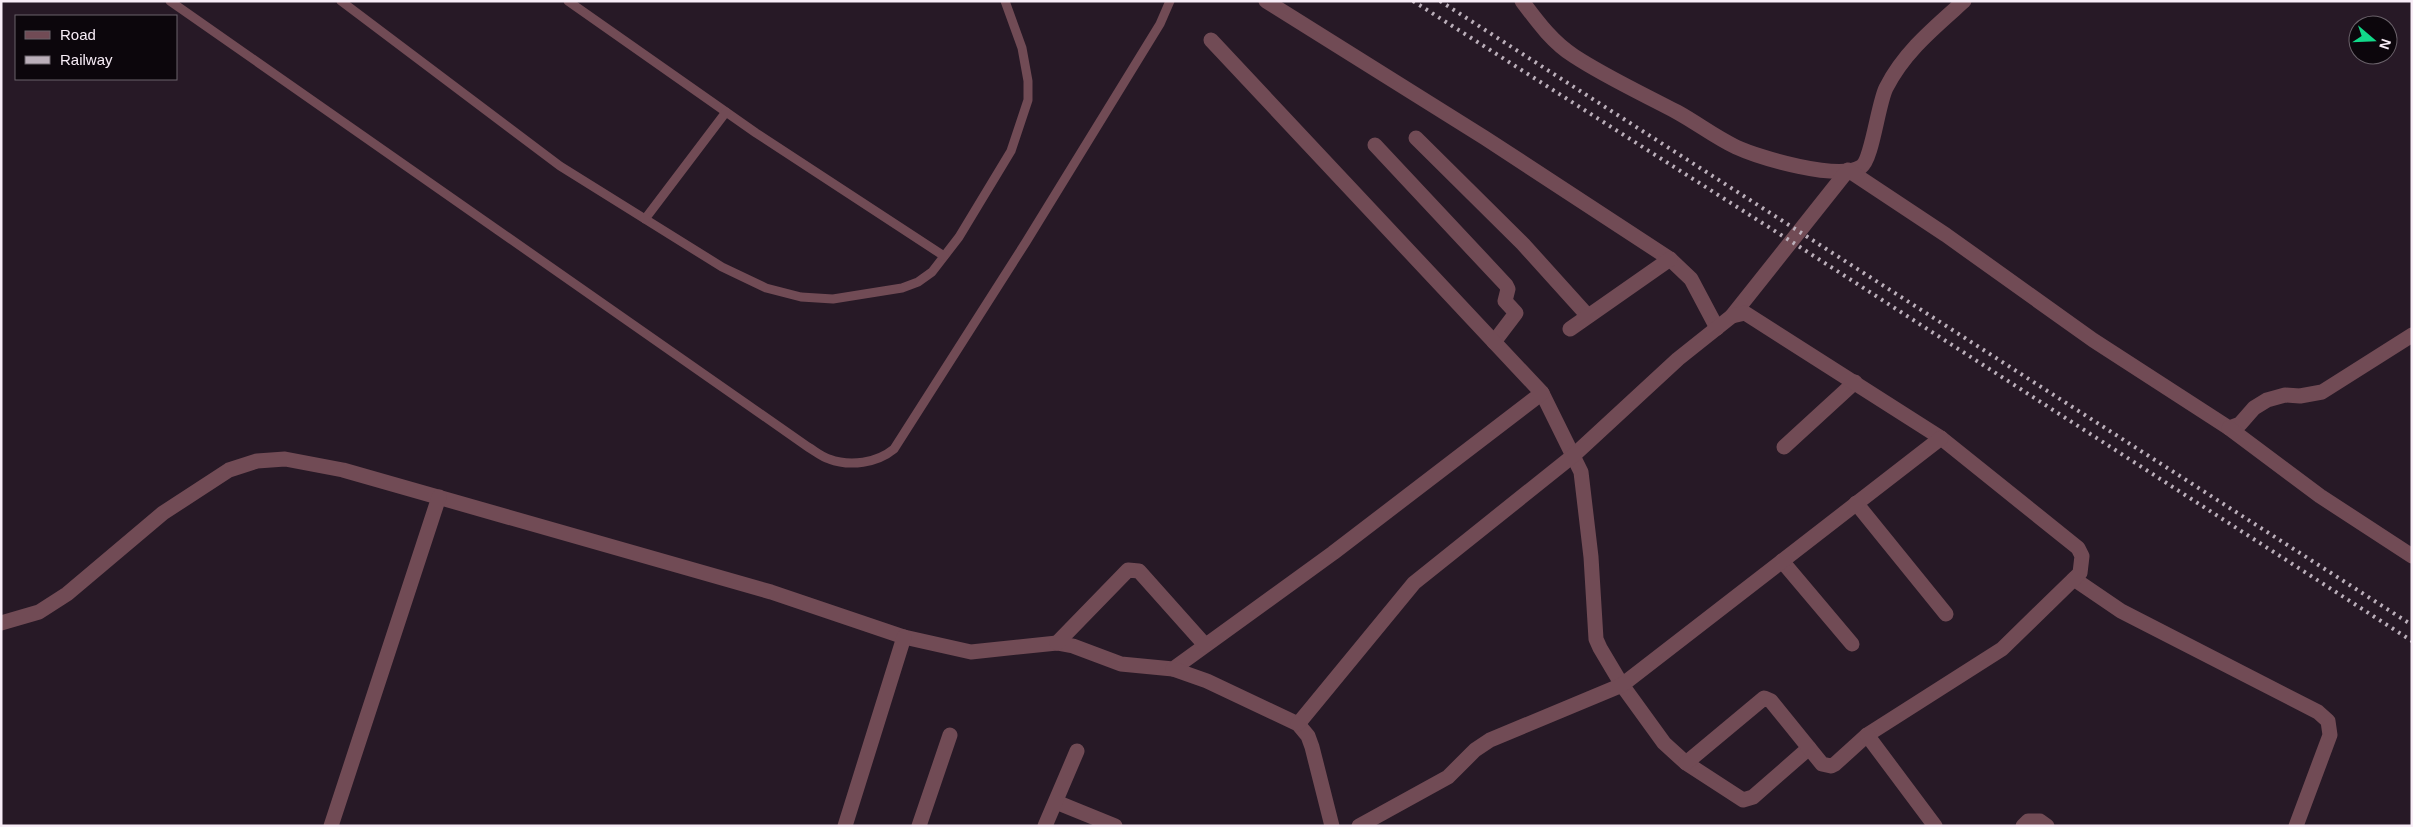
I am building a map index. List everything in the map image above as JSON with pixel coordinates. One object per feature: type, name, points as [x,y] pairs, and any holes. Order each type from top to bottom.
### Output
[{"type":"street","points":[[1266,1],[1461,122],[1670,259],[1691,280],[1717,328]]},
{"type":"street","points":[[1522,1],[1546,32],[1573,56],[1736,147],[1779,162],[1821,171],[1848,170],[1861,167],[1866,160],[1886,88],[1918,42],[1964,1]]},
{"type":"street","points":[[1211,40],[1542,393],[1582,472],[1591,557],[1596,638],[1622,685],[1664,743],[1686,763],[1743,800],[1748,800],[1809,748]]},
{"type":"street","points":[[1416,138],[1523,244],[1588,316]]},
{"type":"street","points":[[1375,145],[1506,285],[1508,289],[1505,301],[1516,313],[1494,342]]},
{"type":"street","points":[[1298,724],[1414,583],[1574,455],[1678,359],[1732,316],[1848,170]]},
{"type":"street","points":[[1848,170],[1946,235],[2094,340],[2229,428],[2320,496],[2412,556]]},
{"type":"street","points":[[1570,329],[1670,259]]},
{"type":"street","points":[[1686,763],[1761,698],[1771,701],[1822,764],[1830,766],[1867,735],[2002,649],[2074,580],[2080,573],[2082,556],[2078,548],[1941,438],[1755,318],[1745,314],[1732,316]]},
{"type":"street","points":[[2229,428],[2240,424],[2254,408],[2267,400],[2285,395],[2300,396],[2322,392],[2412,335]]},
{"type":"street","points":[[1784,447],[1855,382]]},
{"type":"street","points":[[1173,669],[1204,644],[1333,553],[1542,393]]},
{"type":"street","points":[[1359,826],[1448,777],[1475,750],[1490,740],[1622,685],[1941,438]]},
{"type":"street","points":[[1,623],[39,612],[60,598],[163,513],[229,470],[257,461],[285,459],[334,468],[771,592],[904,637],[972,652],[1057,643],[1073,646],[1122,664],[1173,669],[1207,681],[1298,724],[1308,736],[1312,747],[1332,826]]},
{"type":"street","points":[[331,826],[439,497]]},
{"type":"street","points":[[1856,503],[1946,614]]},
{"type":"street","points":[[1782,561],[1852,644]]},
{"type":"street","points":[[1057,643],[1128,570],[1133,569],[1139,571],[1204,644]]},
{"type":"street","points":[[2074,580],[2121,611],[2318,712],[2328,721],[2330,735],[2296,826]]},
{"type":"street","points":[[845,826],[904,637]]},
{"type":"street","points":[[919,826],[950,735]]},
{"type":"street","points":[[1867,735],[1927,822]]},
{"type":"street","points":[[1045,826],[1077,751]]},
{"type":"street","points":[[1056,802],[1115,826]]},
{"type":"street","points":[[2023,826],[2028,821],[2040,821],[2047,826]]},
{"type":"lane","points":[[170,1],[808,447],[829,459],[860,462],[885,456],[894,449],[1031,234],[1160,24],[1170,1]]},
{"type":"lane","points":[[341,1],[560,166],[722,267],[766,288],[800,297],[833,299],[902,288],[918,282],[932,272],[959,237],[1011,150],[1028,100],[1028,81],[1022,48],[1005,1]]},
{"type":"lane","points":[[568,1],[726,112],[944,256]]},
{"type":"lane","points":[[645,219],[726,112]]},
{"type":"railway","points":[[1413,1],[1789,240],[2412,641]]},
{"type":"railway","points":[[1440,1],[2412,625]]}]
